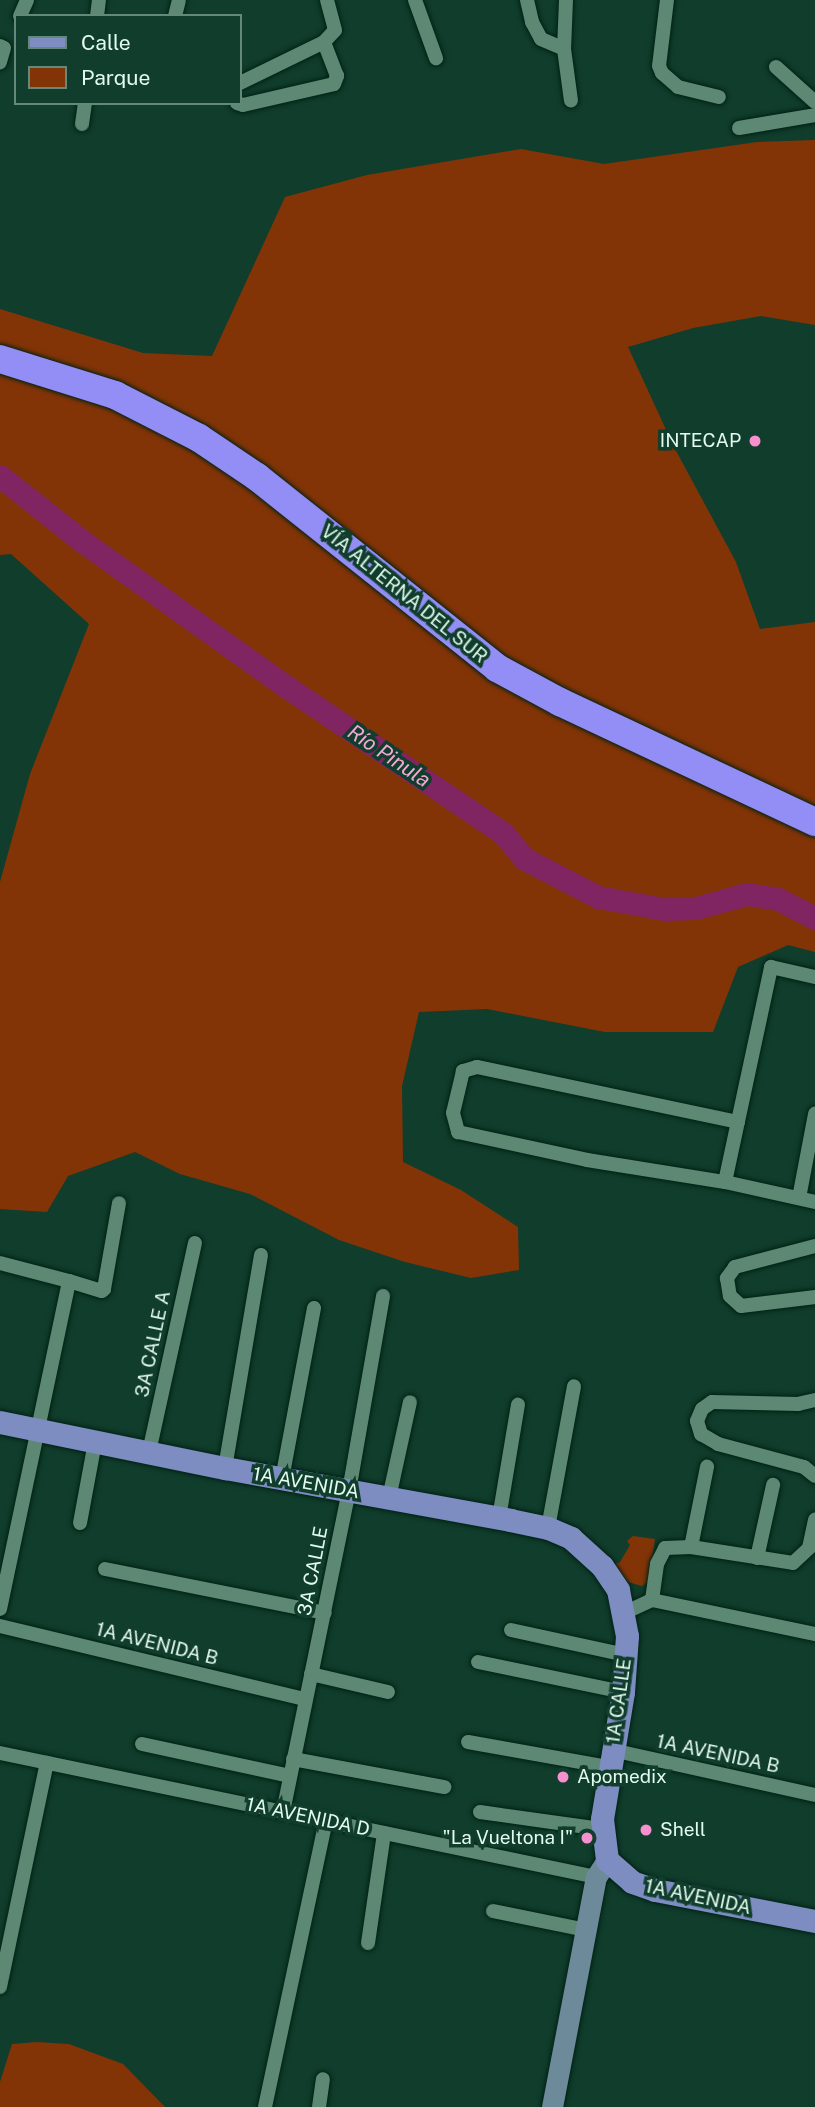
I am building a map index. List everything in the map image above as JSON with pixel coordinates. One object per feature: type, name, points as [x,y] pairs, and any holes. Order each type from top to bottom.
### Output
[{"type":"highway","name":"VÍA ALTERNA DEL SUR","points":[[0,359],[115,395],[199,438],[227,466]]},
{"type":"highway","name":"VÍA ALTERNA DEL SUR","points":[[0,374],[107,408],[227,466],[518,681],[815,822]]},
{"type":"highway","name":"VÍA ALTERNA DEL SUR","points":[[253,483],[491,681],[512,694],[815,835]]},
{"type":"main road","name":"1A AVENIDA","points":[[0,1422],[225,1468],[548,1528],[571,1538],[602,1566]]},
{"type":"main road","name":"1A CALLE","points":[[602,1566],[618,1590],[624,1613],[626,1655],[623,1692],[611,1759],[602,1852]]},
{"type":"main road","name":"1A AVENIDA","points":[[602,1852],[632,1882],[655,1890],[815,1921]]},
{"type":"street","points":[[242,82],[324,42],[335,30],[327,0]]},
{"type":"street","points":[[415,0],[436,58]]},
{"type":"street","points":[[527,0],[532,22],[541,39],[564,48]]},
{"type":"street","points":[[566,0],[564,48],[571,102]]},
{"type":"street","points":[[667,0],[659,66],[668,81],[678,87],[719,97]]},
{"type":"street","points":[[242,105],[334,84],[337,76],[324,42]]},
{"type":"street","points":[[0,46],[4,48],[0,62]]},
{"type":"street","points":[[776,67],[815,103]]},
{"type":"street","points":[[82,124],[85,105]]},
{"type":"street","points":[[739,128],[815,115]]},
{"type":"street","points":[[725,1182],[771,967],[815,977]]},
{"type":"street","points":[[738,1122],[477,1067],[463,1070],[453,1112],[458,1132],[587,1160],[725,1182],[815,1202]]},
{"type":"street","points":[[799,1198],[815,1114]]},
{"type":"street","points":[[0,1263],[102,1291],[119,1203]]},
{"type":"street","name":"3A CALLE A","points":[[149,1452],[195,1244]]},
{"type":"street","points":[[815,1246],[735,1267],[727,1278],[730,1296],[741,1306],[815,1297]]},
{"type":"street","points":[[225,1468],[261,1255]]},
{"type":"street","points":[[0,1609],[69,1280]]},
{"type":"street","name":"3A CALLE","points":[[283,1812],[349,1491],[383,1296]]},
{"type":"street","points":[[282,1479],[314,1308]]},
{"type":"street","points":[[548,1528],[574,1386]]},
{"type":"street","points":[[815,1400],[798,1404],[712,1402],[702,1409],[697,1421],[701,1434],[718,1444],[804,1467],[815,1476]]},
{"type":"street","points":[[389,1498],[410,1402]]},
{"type":"street","points":[[499,1518],[518,1405]]},
{"type":"street","points":[[80,1523],[95,1442]]},
{"type":"street","points":[[691,1547],[707,1467]]},
{"type":"street","points":[[757,1558],[773,1485]]},
{"type":"street","points":[[652,1600],[657,1564],[663,1549],[691,1547],[793,1563],[809,1548],[815,1520]]},
{"type":"street","points":[[105,1569],[325,1614]]},
{"type":"street","points":[[624,1613],[652,1600],[815,1634]]},
{"type":"street","name":"1A AVENIDA B","points":[[0,1626],[305,1699]]},
{"type":"street","points":[[511,1630],[626,1655]]},
{"type":"street","points":[[478,1662],[623,1692]]},
{"type":"street","points":[[311,1674],[388,1692]]},
{"type":"street","name":"1A AVENIDA B","points":[[468,1742],[611,1759],[815,1795]]},
{"type":"street","points":[[142,1744],[290,1776]]},
{"type":"street","name":"1A AVENIDA D","points":[[0,1753],[384,1833],[602,1852]]},
{"type":"street","points":[[293,1759],[444,1787]]},
{"type":"street","points":[[0,1987],[47,1763]]},
{"type":"street","points":[[480,1812],[602,1852]]},
{"type":"street","points":[[265,2107],[326,1821]]},
{"type":"street","points":[[368,1943],[384,1833]]},
{"type":"street","name":"1A CALLE","points":[[552,2107],[602,1852]]},
{"type":"street","points":[[493,1912],[586,1930]]},
{"type":"street","points":[[319,2107],[323,2079]]},
{"type":"green space","points":[[815,140],[815,325],[761,316],[693,328],[628,347],[674,447],[736,562],[760,629],[815,622],[815,952],[788,945],[738,967],[713,1032],[605,1032],[487,1009],[419,1012],[402,1086],[403,1162],[461,1190],[518,1227],[519,1270],[471,1278],[405,1262],[339,1240],[250,1194],[180,1174],[135,1152],[68,1176],[47,1212],[0,1209],[0,882],[30,774],[89,624],[11,554],[0,555],[0,309],[143,353],[212,356],[285,197],[367,175],[521,149],[604,164],[757,142]]},
{"type":"green space","points":[[633,1536],[655,1539],[649,1581],[642,1586],[628,1582],[612,1565],[620,1562],[630,1545],[627,1541]]},
{"type":"green space","points":[[12,2044],[69,2044],[123,2064],[165,2107],[0,2107],[0,2082]]},
{"type":"waterway","name":"Río Pinula","points":[[0,476],[82,541],[287,687],[503,833],[525,859],[598,897],[664,909],[696,908],[747,894],[778,899],[815,918]]},
{"type":"place","name":"INTECAP","points":[[755,441]]},
{"type":"place","name":"Apomedix","points":[[563,1777]]},
{"type":"place","name":"Shell","points":[[646,1830]]},
{"type":"place","name":"\"La Vueltona I\"","points":[[587,1838]]}]
